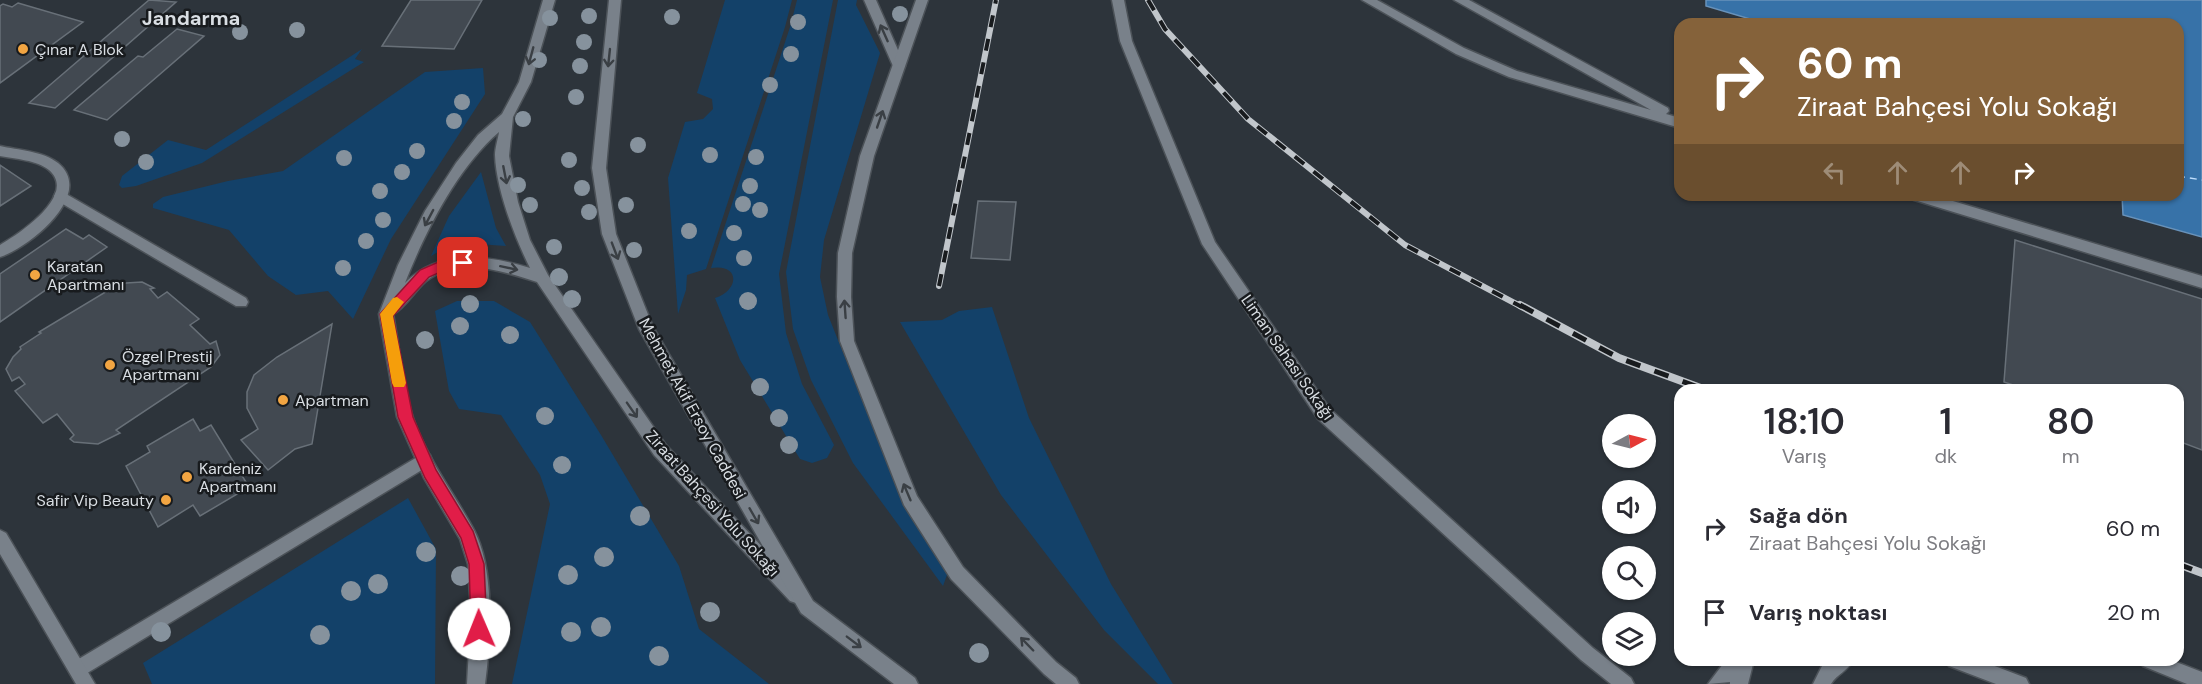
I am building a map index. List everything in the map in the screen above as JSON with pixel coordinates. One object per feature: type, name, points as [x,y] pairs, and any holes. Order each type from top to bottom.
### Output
[{"type":"street","name":"Ziraat Bahçesi Yolu Sokağı","points":[[549,0],[525,82],[507,117],[502,156],[511,202],[523,240],[542,278],[660,450],[807,607]]},
{"type":"street","name":"Mehmet Akif Ersoy Caddesi","points":[[615,0],[599,168],[609,234],[646,329],[807,607],[909,684]]},
{"type":"street","points":[[870,0],[899,66]]},
{"type":"street","points":[[922,0],[867,156],[845,253],[844,297],[847,341],[909,500],[957,573],[1050,668],[1070,684]]},
{"type":"street","name":"Liman Sahası Sokağı","points":[[1118,0],[1126,40],[1209,244],[1324,414],[1587,654],[1625,684]]},
{"type":"street","points":[[1368,0],[1460,51],[1513,74],[1674,120]]},
{"type":"street","points":[[1460,0],[1674,119]]},
{"type":"street","name":"Ziraat Bahçesi Yolu Sokağı","points":[[386,314],[405,265],[430,215],[461,166],[483,138],[507,117]]},
{"type":"street","points":[[0,151],[45,162],[61,175],[63,185],[55,209],[43,222],[0,252]]},
{"type":"street","points":[[61,196],[241,302]]},
{"type":"street","points":[[1936,201],[2202,282]]},
{"type":"street","points":[[476,684],[479,663],[480,612],[477,564],[468,536],[424,460],[405,417],[386,314],[425,274],[443,265],[483,263],[512,268],[542,278]]},
{"type":"street","points":[[0,538],[82,676],[424,460]]},
{"type":"street","points":[[1717,684],[1733,666]]},
{"type":"street","points":[[1739,684],[1744,666]]},
{"type":"street","points":[[1822,684],[1828,672],[1836,666]]},
{"type":"street","points":[[1970,666],[2020,684]]},
{"type":"street","points":[[2164,666],[2202,681]]},
{"type":"shaded area","points":[[725,0],[792,0],[706,269],[687,275],[686,290],[678,314],[668,178],[685,122],[703,119],[713,109],[712,99],[697,93]]},
{"type":"shaded area","points":[[797,0],[833,0],[779,274],[786,333],[802,384],[834,445],[827,458],[812,463],[800,459],[740,360],[715,298],[729,289],[732,284],[732,273],[727,269],[711,268]]},
{"type":"shaded area","points":[[838,0],[857,0],[856,5],[880,53],[824,240],[820,277],[828,315],[883,453],[948,572],[943,586],[853,463],[811,380],[793,329],[786,272]]},
{"type":"shaded area","points":[[1706,0],[2202,0],[2202,237],[2123,215],[2122,201],[2184,201],[2184,18],[1747,18],[1706,6]]},
{"type":"shaded area","points":[[362,49],[355,59],[364,62],[202,163],[136,186],[122,188],[119,185],[122,176],[168,140],[206,150]]},
{"type":"shaded area","points":[[483,68],[485,94],[391,239],[353,319],[328,291],[296,295],[268,276],[229,230],[153,208],[153,204],[163,197],[228,181],[283,171],[425,72]]},
{"type":"shaded area","points":[[481,172],[496,228],[506,246],[458,246],[431,256],[449,216]]},
{"type":"shaded area","points":[[457,301],[494,301],[530,322],[679,566],[699,629],[769,684],[512,684],[550,504],[540,475],[501,415],[459,409],[449,391],[435,311]]},
{"type":"shaded area","points":[[992,307],[1029,418],[1111,584],[1173,684],[1158,684],[1104,630],[1001,495],[900,322],[942,320],[959,311]]},
{"type":"shaded area","points":[[408,498],[436,549],[435,684],[152,684],[143,663]]},
{"type":"building","points":[[149,0],[176,2],[55,108],[29,103]]},
{"type":"building","points":[[411,0],[482,0],[454,49],[382,46]]},
{"type":"building","name":"Çınar A Blok","points":[[18,3],[83,22],[0,83],[0,6],[3,4],[12,7]]},
{"type":"building","points":[[177,29],[204,36],[107,120],[74,110],[138,56],[143,57]]},
{"type":"building","points":[[0,165],[31,186],[0,206]]},
{"type":"building","points":[[978,201],[1016,202],[1010,260],[971,258]]},
{"type":"building","name":"Karatan Apartmanı","points":[[66,229],[83,239],[89,235],[107,247],[0,322],[0,274]]},
{"type":"building","points":[[2015,240],[2202,299],[2202,450],[2184,443],[2184,384],[2010,384],[2004,382]]},
{"type":"building","name":"Özgel Prestij Apartmanı","points":[[142,282],[154,288],[150,289],[158,298],[167,292],[199,319],[190,325],[210,344],[216,341],[220,355],[211,367],[116,430],[120,433],[98,444],[74,442],[70,439],[74,435],[57,414],[43,423],[15,391],[25,384],[19,377],[12,381],[6,369],[21,349],[20,347],[41,333],[39,332],[117,285],[117,288],[126,283]]},
{"type":"building","name":"Apartman","points":[[332,324],[312,444],[295,449],[268,470],[241,440],[258,429],[247,408],[247,392],[254,375],[277,357]]},
{"type":"building","name":"Kardeniz Apartmanı","points":[[193,419],[200,431],[211,425],[249,487],[200,516],[193,505],[158,527],[126,466],[150,452],[147,446]]},
{"type":"ferry route","points":[[2184,177],[2202,180]]},
{"type":"railway","points":[[939,286],[996,0]]},
{"type":"railway","points":[[1148,0],[1165,29],[1248,119],[1405,245],[1522,307]]},
{"type":"railway","points":[[1520,305],[1619,358],[1690,384]]},
{"type":"railway","points":[[2184,566],[2202,573]]},
{"type":"slow traffic","points":[[397,302],[386,314],[399,383]]},
{"type":"place","name":"Çınar A Blok","points":[[23,49]]},
{"type":"place","name":"Karatan Apartmanı","points":[[35,275]]},
{"type":"place","name":"Özgel Prestij Apartmanı","points":[[110,365]]},
{"type":"place","name":"Apartman","points":[[283,400]]},
{"type":"place","name":"Kardeniz Apartmanı","points":[[187,477]]},
{"type":"place","name":"Safir Vip Beauty","points":[[166,500]]},
{"type":"district","name":"Jandarma","points":[[191,18]]},
{"type":"route","points":[[463,263],[443,265],[425,274],[386,314],[405,417],[430,473],[468,536],[477,564],[479,629]]}]
